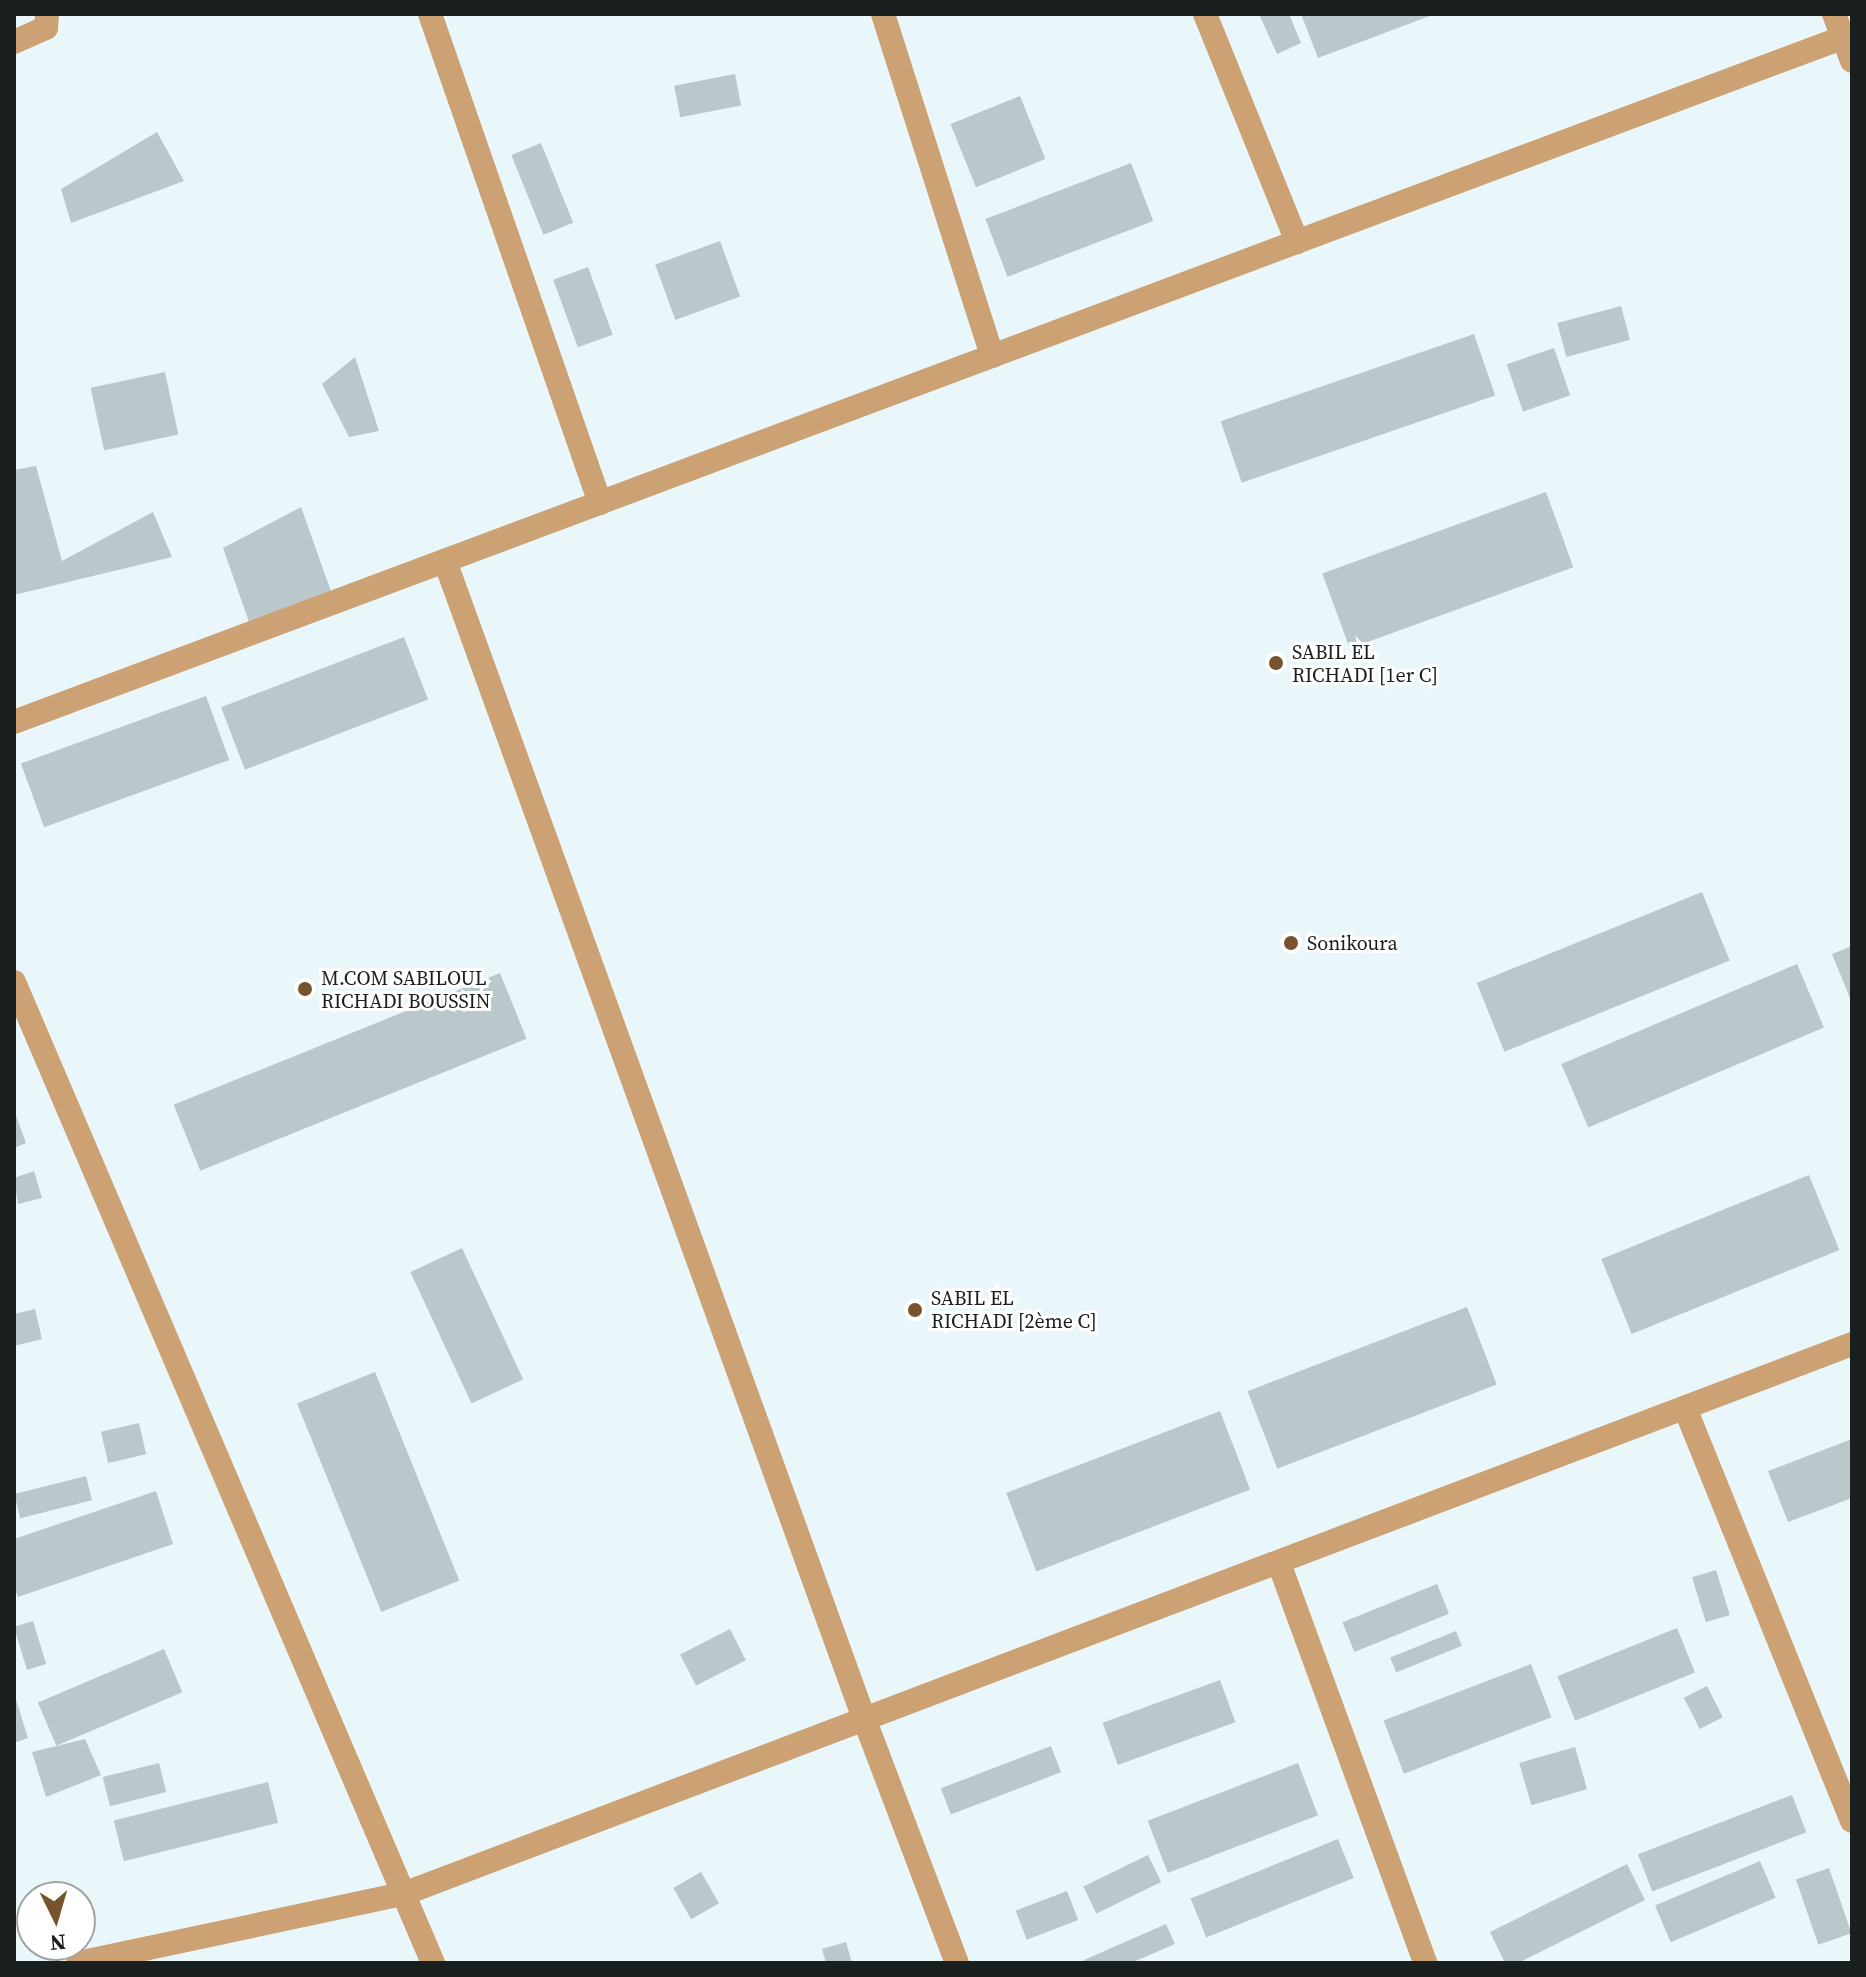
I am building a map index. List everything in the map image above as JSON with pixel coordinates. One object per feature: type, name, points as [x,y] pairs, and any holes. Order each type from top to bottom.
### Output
[{"type":"street","points":[[14,42],[46,28],[47,14]]},
{"type":"street","points":[[430,14],[600,503]]},
{"type":"street","points":[[883,14],[992,356]]},
{"type":"street","points":[[1205,14],[1297,242]]},
{"type":"street","points":[[1834,14],[1847,35],[1852,61]]},
{"type":"street","points":[[14,722],[1847,35]]},
{"type":"street","points":[[445,561],[865,1721],[957,1963]]},
{"type":"street","points":[[14,982],[406,1893],[433,1963]]},
{"type":"street","points":[[78,1963],[406,1893],[1852,1344]]},
{"type":"street","points":[[1685,1408],[1852,1821]]},
{"type":"street","points":[[1279,1563],[1425,1963]]},
{"type":"building","points":[[1259,14],[1289,14],[1301,43],[1277,54]]},
{"type":"building","points":[[1301,14],[1435,14],[1318,58]]},
{"type":"building","points":[[735,74],[741,105],[680,117],[674,86]]},
{"type":"building","points":[[1020,96],[1045,159],[976,187],[950,124]]},
{"type":"building","points":[[157,132],[184,181],[71,223],[61,189]]},
{"type":"building","points":[[541,143],[573,223],[544,235],[511,155]]},
{"type":"building","points":[[1131,163],[1153,221],[1008,277],[985,219]]},
{"type":"building","points":[[720,241],[740,296],[675,320],[655,265]]},
{"type":"building","points":[[588,267],[613,335],[578,347],[553,280]]},
{"type":"building","points":[[1621,306],[1630,340],[1566,357],[1557,323]]},
{"type":"building","points":[[1474,334],[1495,395],[1242,483],[1221,421]]},
{"type":"building","points":[[1554,348],[1570,395],[1523,412],[1507,364]]},
{"type":"building","points":[[355,357],[379,431],[349,437],[322,384]]},
{"type":"building","points":[[165,372],[178,435],[104,450],[91,388]]},
{"type":"building","points":[[36,466],[62,561],[153,512],[172,557],[14,595],[14,470]]},
{"type":"building","points":[[1546,492],[1573,567],[1350,649],[1322,573]]},
{"type":"building","points":[[301,507],[333,597],[249,622],[223,548]]},
{"type":"building","points":[[404,637],[428,700],[245,770],[221,707]]},
{"type":"building","points":[[206,696],[229,760],[44,827],[21,763]]},
{"type":"building","points":[[1702,892],[1730,961],[1504,1052],[1477,983]]},
{"type":"building","points":[[1852,946],[1852,1003],[1832,954]]},
{"type":"building","points":[[1797,964],[1824,1028],[1588,1128],[1561,1064]]},
{"type":"building","points":[[500,973],[527,1039],[200,1171],[174,1105]]},
{"type":"building","points":[[14,1110],[26,1143],[14,1148]]},
{"type":"building","points":[[34,1171],[42,1198],[18,1204],[14,1178]]},
{"type":"building","points":[[1809,1175],[1839,1250],[1632,1334],[1601,1259]]},
{"type":"building","points":[[462,1248],[523,1379],[472,1404],[410,1272]]},
{"type":"building","points":[[1467,1307],[1497,1384],[1277,1469],[1248,1391]]},
{"type":"building","points":[[35,1309],[42,1339],[14,1346],[14,1314]]},
{"type":"building","points":[[375,1372],[459,1581],[381,1612],[297,1403]]},
{"type":"building","points":[[1220,1411],[1250,1489],[1036,1571],[1006,1493]]},
{"type":"building","points":[[139,1423],[146,1454],[108,1463],[101,1432]]},
{"type":"building","points":[[1852,1439],[1852,1498],[1788,1522],[1768,1471]]},
{"type":"building","points":[[86,1476],[92,1500],[20,1518],[14,1494]]},
{"type":"building","points":[[156,1491],[173,1544],[18,1597],[14,1586],[14,1539]]},
{"type":"building","points":[[1716,1570],[1730,1615],[1706,1622],[1692,1577]]},
{"type":"building","points":[[1437,1584],[1449,1614],[1354,1652],[1342,1622]]},
{"type":"building","points":[[33,1621],[46,1664],[27,1670],[14,1627]]},
{"type":"building","points":[[1677,1628],[1695,1673],[1575,1721],[1557,1676]]},
{"type":"building","points":[[730,1629],[746,1660],[696,1686],[680,1654]]},
{"type":"building","points":[[1456,1631],[1462,1646],[1396,1672],[1390,1658]]},
{"type":"building","points":[[164,1649],[182,1692],[56,1746],[38,1703]]},
{"type":"building","points":[[1531,1664],[1551,1717],[1404,1774],[1383,1721]]},
{"type":"building","points":[[1220,1680],[1235,1722],[1118,1765],[1103,1723]]},
{"type":"building","points":[[1707,1686],[1723,1717],[1700,1729],[1684,1698]]},
{"type":"building","points":[[14,1693],[28,1738],[14,1743]]},
{"type":"building","points":[[85,1739],[101,1775],[46,1797],[32,1752]]},
{"type":"building","points":[[1051,1746],[1061,1772],[951,1814],[941,1788]]},
{"type":"building","points":[[1575,1747],[1587,1789],[1531,1805],[1519,1763]]},
{"type":"building","points":[[159,1763],[166,1792],[110,1806],[103,1777]]},
{"type":"building","points":[[1298,1763],[1318,1815],[1168,1873],[1148,1821]]},
{"type":"building","points":[[268,1782],[278,1823],[124,1861],[114,1820]]},
{"type":"building","points":[[1792,1795],[1806,1832],[1652,1891],[1638,1854]]},
{"type":"building","points":[[1338,1839],[1354,1878],[1206,1938],[1191,1899]]},
{"type":"building","points":[[1148,1855],[1161,1882],[1096,1914],[1083,1887]]},
{"type":"building","points":[[1760,1861],[1776,1898],[1671,1942],[1655,1906]]},
{"type":"building","points":[[1627,1864],[1645,1900],[1518,1963],[1505,1963],[1490,1932]]},
{"type":"building","points":[[1829,1868],[1851,1933],[1818,1945],[1796,1879]]},
{"type":"building","points":[[701,1872],[719,1903],[691,1919],[673,1888]]},
{"type":"building","points":[[1067,1891],[1078,1920],[1027,1940],[1016,1911]]},
{"type":"building","points":[[1166,1924],[1175,1944],[1131,1963],[1085,1963],[1084,1960]]},
{"type":"building","points":[[846,1942],[852,1963],[826,1963],[822,1949]]},
{"type":"place","name":"SABIL EL RICHADI [1er C]","points":[[1276,663]]},
{"type":"place","name":"Sonikoura","points":[[1291,943]]},
{"type":"place","name":"M.COM SABILOUL RICHADI BOUSSIN","points":[[305,989]]},
{"type":"place","name":"SABIL EL RICHADI [2ème C]","points":[[915,1310]]}]
